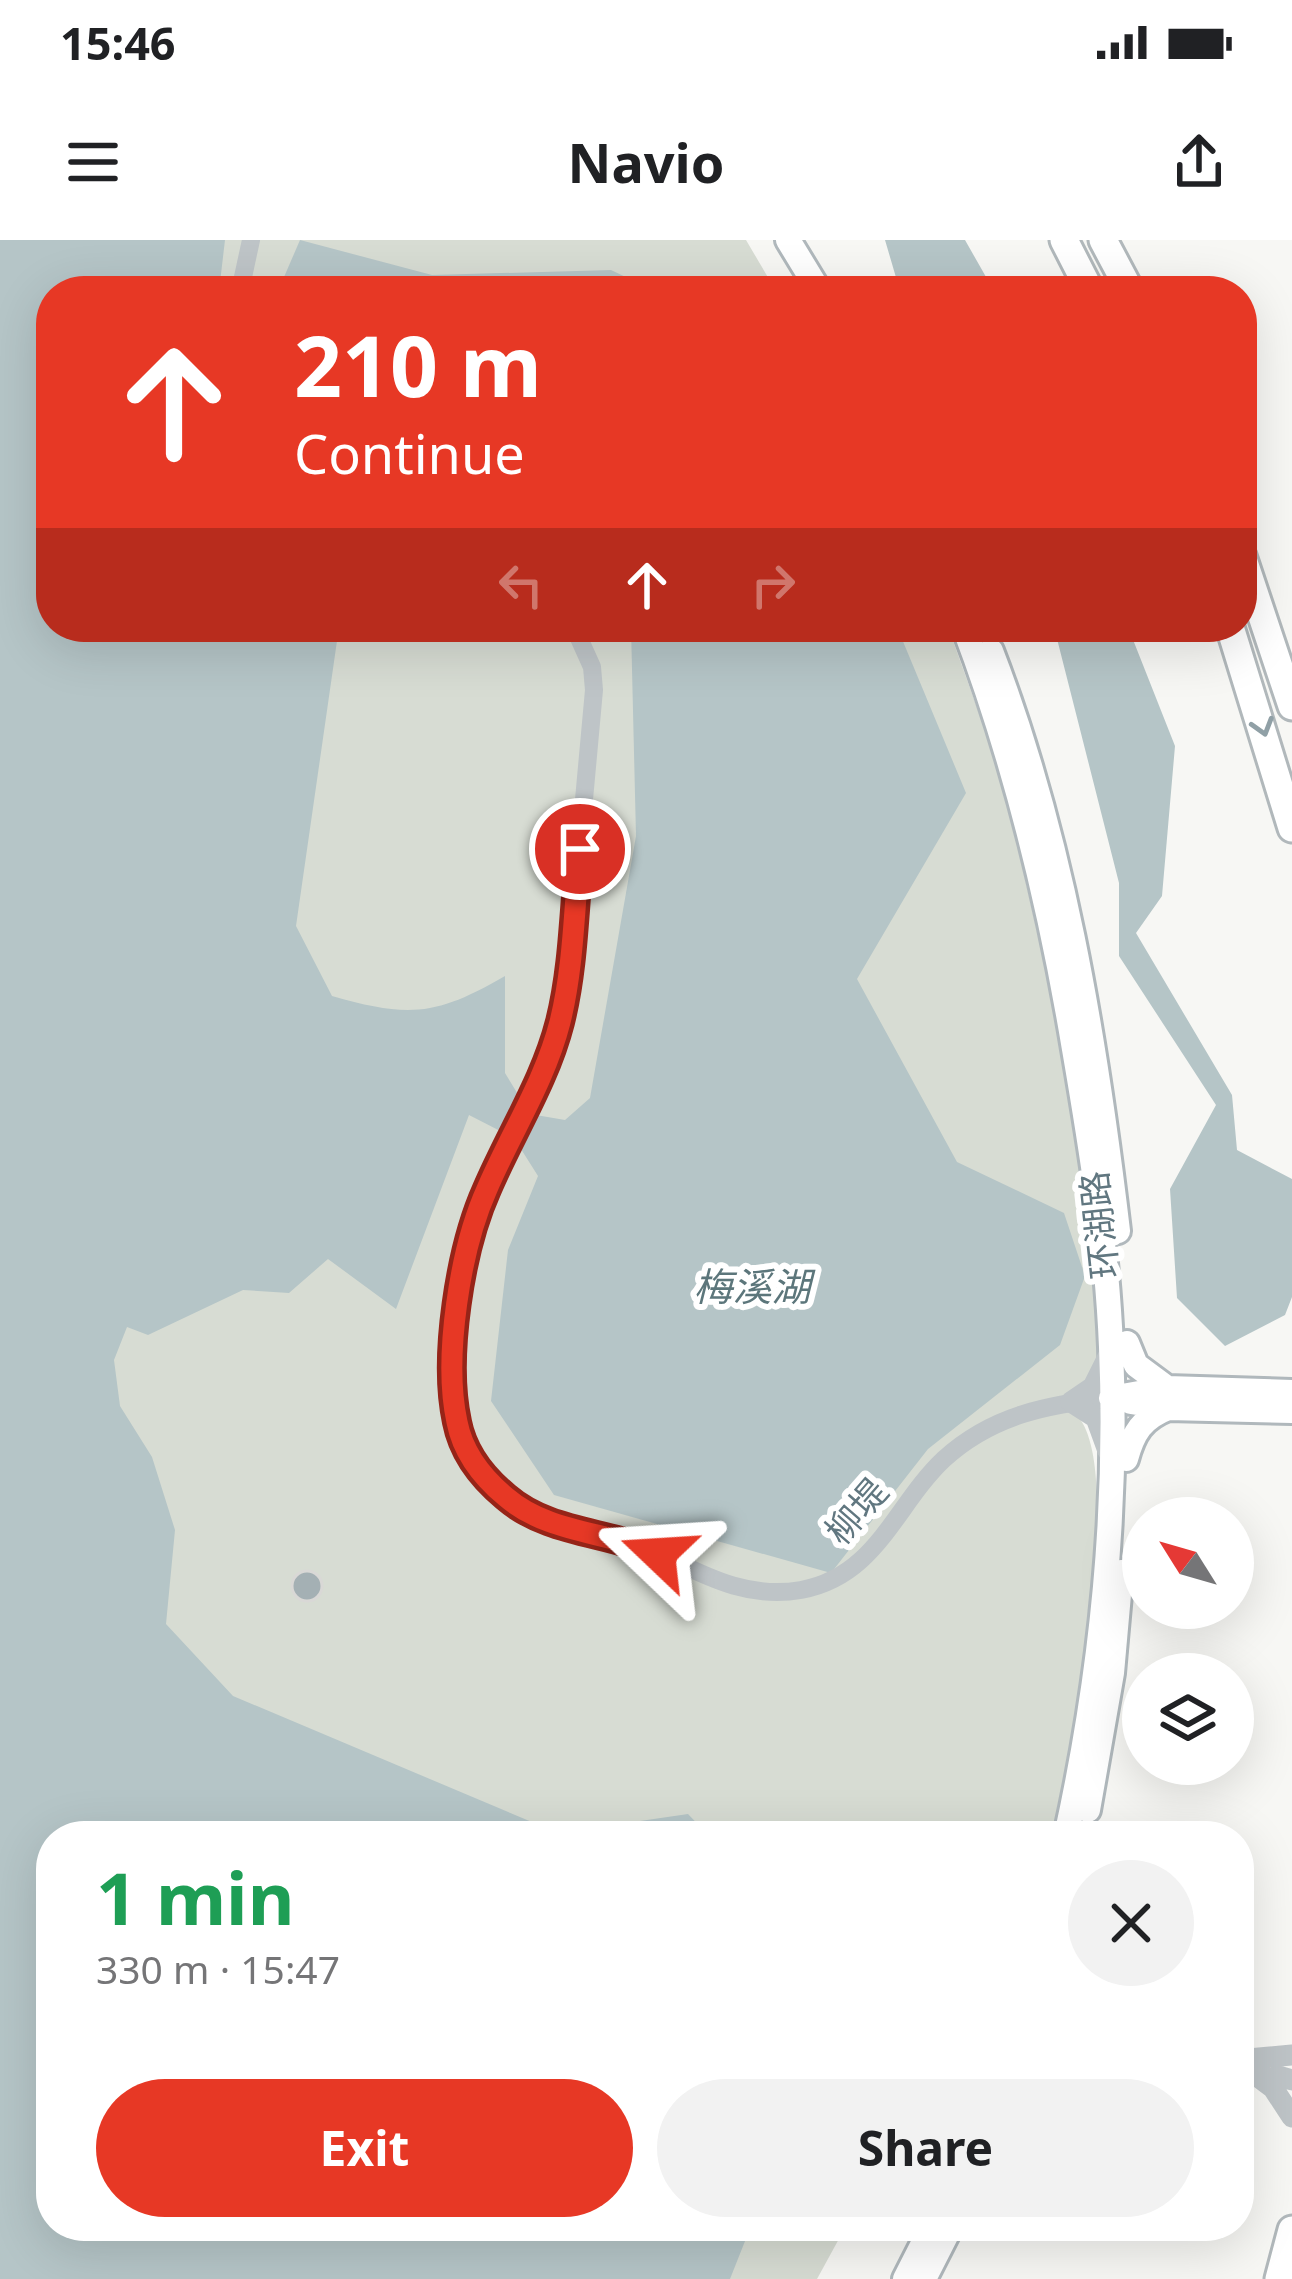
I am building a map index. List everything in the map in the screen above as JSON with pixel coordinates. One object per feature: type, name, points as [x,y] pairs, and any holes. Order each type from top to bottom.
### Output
[{"type":"main road","points":[[769,240],[791,276]]},
{"type":"main road","points":[[788,240],[810,276]]},
{"type":"main road","points":[[1064,240],[1082,276]]},
{"type":"main road","points":[[1103,240],[1122,276]]},
{"type":"main road","points":[[1257,601],[1292,706]]},
{"type":"main road","name":"环湖路","points":[[969,642],[1013,769],[1063,986],[1119,1346]]},
{"type":"main road","name":"环湖路","points":[[987,642],[1028,761],[1069,929],[1112,1184],[1122,1398],[1118,1458],[1096,1668],[1069,1821]]},
{"type":"main road","points":[[1235,642],[1292,828]]},
{"type":"main road","points":[[1119,1346],[1167,1398],[1292,1411]]},
{"type":"main road","points":[[1122,1398],[1292,1392]]},
{"type":"main road","points":[[1118,1458],[1143,1421],[1167,1398]]},
{"type":"main road","name":"环湖路","points":[[1085,1821],[1112,1673],[1118,1458]]},
{"type":"main road","points":[[1279,2279],[1292,2230]]},
{"type":"main road","points":[[905,2279],[924,2241]]},
{"type":"main road","points":[[923,2279],[943,2241]]},
{"type":"street","points":[[243,276],[251,240]]},
{"type":"street","name":"柳堤","points":[[581,642],[592,667],[594,690],[560,1020],[530,1101],[486,1190],[467,1250],[453,1353],[456,1420],[471,1459],[530,1515],[548,1523],[616,1536],[718,1583],[777,1592],[811,1588],[852,1569],[878,1545],[926,1479],[963,1444],[1010,1417],[1071,1402],[1122,1398]]},
{"type":"street","points":[[1118,1458],[1096,1418],[1071,1402],[1093,1387],[1119,1346]]},
{"type":"street","points":[[1254,2060],[1292,2054]]},
{"type":"street","points":[[1254,2064],[1292,2071]]},
{"type":"street","points":[[1254,2066],[1292,2080]]},
{"type":"street","points":[[1254,2072],[1273,2088],[1292,2117]]},
{"type":"shaded area","points":[[0,240],[746,240],[767,276],[36,276],[36,642],[953,642],[1002,777],[1063,1046],[1096,1262],[1100,1348],[1080,1419],[1092,1452],[1096,1557],[1081,1685],[1057,1821],[36,1821],[36,2241],[838,2241],[817,2279],[0,2279]]},
{"type":"water","name":"梅溪湖","points":[[0,240],[225,240],[221,276],[36,276],[36,642],[337,642],[296,926],[332,996],[359,1003],[402,1010],[440,1006],[505,976],[505,1073],[530,1114],[565,1120],[590,1098],[636,836],[631,642],[903,642],[966,793],[857,979],[957,1162],[1064,1213],[1085,1276],[1060,1345],[928,1449],[831,1573],[554,1495],[491,1401],[508,1250],[538,1176],[514,1138],[469,1115],[396,1309],[328,1259],[289,1293],[243,1290],[148,1335],[127,1327],[114,1360],[120,1406],[152,1457],[175,1530],[166,1624],[233,1696],[530,1821],[36,1821],[36,2241],[745,2241],[730,2279],[0,2279]]},
{"type":"water","points":[[300,240],[432,275],[611,270],[624,276],[284,276]]},
{"type":"water","points":[[885,240],[965,240],[985,276],[896,276]]},
{"type":"water","points":[[1058,642],[1134,642],[1175,746],[1162,896],[1136,933],[1232,1095],[1237,1150],[1292,1179],[1292,1297],[1285,1315],[1225,1346],[1177,1298],[1170,1189],[1216,1105],[1119,956],[1119,883]]},
{"type":"water","name":"梅溪湖","points":[[688,1814],[695,1821],[640,1821]]},
{"type":"building","points":[[307,1571],[322,1586],[307,1601],[292,1586]]},
{"type":"route","points":[[580,849],[560,1020],[530,1101],[486,1190],[467,1250],[453,1353],[456,1420],[471,1459],[530,1515],[616,1536],[658,1554]]}]
